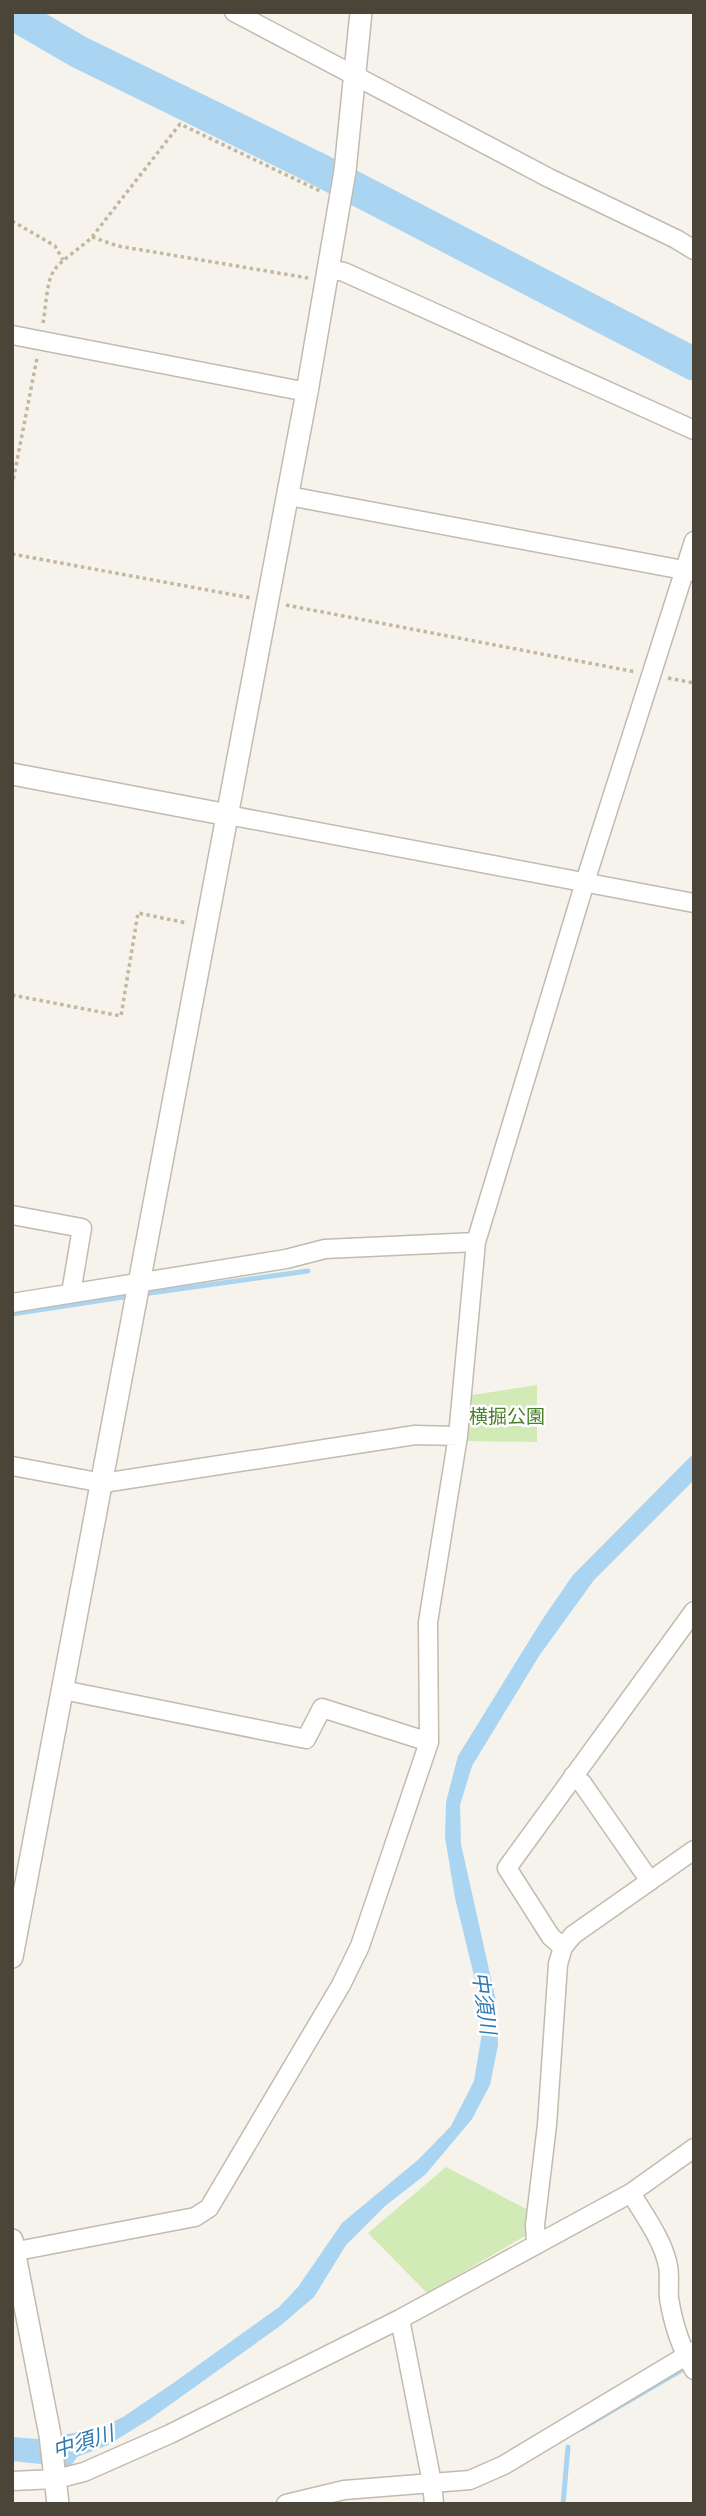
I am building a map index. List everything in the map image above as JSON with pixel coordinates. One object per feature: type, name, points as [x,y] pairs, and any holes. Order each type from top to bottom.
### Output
[{"type":"street","points":[[234,12],[549,178],[694,250]]},
{"type":"street","points":[[12,1957],[18,1903],[103,1483],[289,496],[345,171],[361,12]]},
{"type":"street","points":[[328,275],[344,272],[694,430]]},
{"type":"street","points":[[12,335],[307,392]]},
{"type":"street","points":[[289,496],[689,572]]},
{"type":"street","points":[[58,2504],[50,2435],[13,2248],[195,2217],[209,2208],[341,1985],[360,1946],[429,1742],[429,1622],[458,1436],[476,1242],[585,882],[652,675],[689,572],[694,541]]},
{"type":"street","points":[[12,774],[694,903]]},
{"type":"street","points":[[12,1215],[82,1228],[71,1293]]},
{"type":"street","points":[[12,1303],[286,1259],[326,1249],[476,1242]]},
{"type":"street","points":[[12,1466],[103,1483],[415,1435],[458,1436]]},
{"type":"street","points":[[564,1947],[551,1937],[507,1868],[694,1611]]},
{"type":"street","points":[[63,1690],[306,1740],[322,1708],[429,1742]]},
{"type":"street","points":[[573,1776],[582,1783],[650,1881]]},
{"type":"street","points":[[536,2242],[534,2225],[547,2125],[558,1964],[564,1947],[573,1935],[694,1850]]},
{"type":"street","points":[[12,2481],[84,2472],[114,2461],[400,2319],[536,2242],[631,2193],[694,2148]]},
{"type":"street","points":[[286,2504],[344,2490],[470,2480],[504,2465],[691,2359],[674,2322],[669,2297],[668,2265],[657,2238],[631,2193]]},
{"type":"street","points":[[400,2319],[434,2504]]},
{"type":"path","points":[[12,486],[53,273],[63,260],[79,250],[92,237],[180,124],[340,198]]},
{"type":"path","points":[[12,221],[55,246],[63,260]]},
{"type":"path","points":[[92,237],[118,246],[328,275]]},
{"type":"path","points":[[12,554],[694,683]]},
{"type":"path","points":[[12,995],[121,1016],[138,913],[207,927]]},
{"type":"green space","name":"横掘公園","points":[[537,1385],[537,1442],[464,1441],[466,1396]]},
{"type":"green space","points":[[446,2167],[530,2211],[530,2233],[427,2293],[368,2233]]},
{"type":"water","name":"中須川","points":[[694,1453],[694,1480],[594,1580],[539,1656],[472,1766],[460,1805],[461,1844],[496,2001],[498,2045],[490,2085],[472,2119],[425,2175],[385,2206],[346,2245],[314,2297],[280,2326],[150,2419],[108,2445],[77,2457],[70,2467],[12,2461],[12,2437],[37,2439],[98,2429],[123,2417],[279,2307],[298,2287],[342,2223],[419,2159],[451,2126],[474,2081],[482,2033],[477,1988],[455,1898],[445,1837],[446,1802],[458,1756],[573,1575]]},
{"type":"waterway","points":[[12,13],[79,52],[314,167],[694,364]]},
{"type":"waterway","points":[[143,1294],[308,1271]]},
{"type":"waterway","points":[[12,1314],[130,1296]]},
{"type":"waterway","points":[[582,2428],[685,2368]]},
{"type":"waterway","points":[[563,2504],[568,2447]]}]
